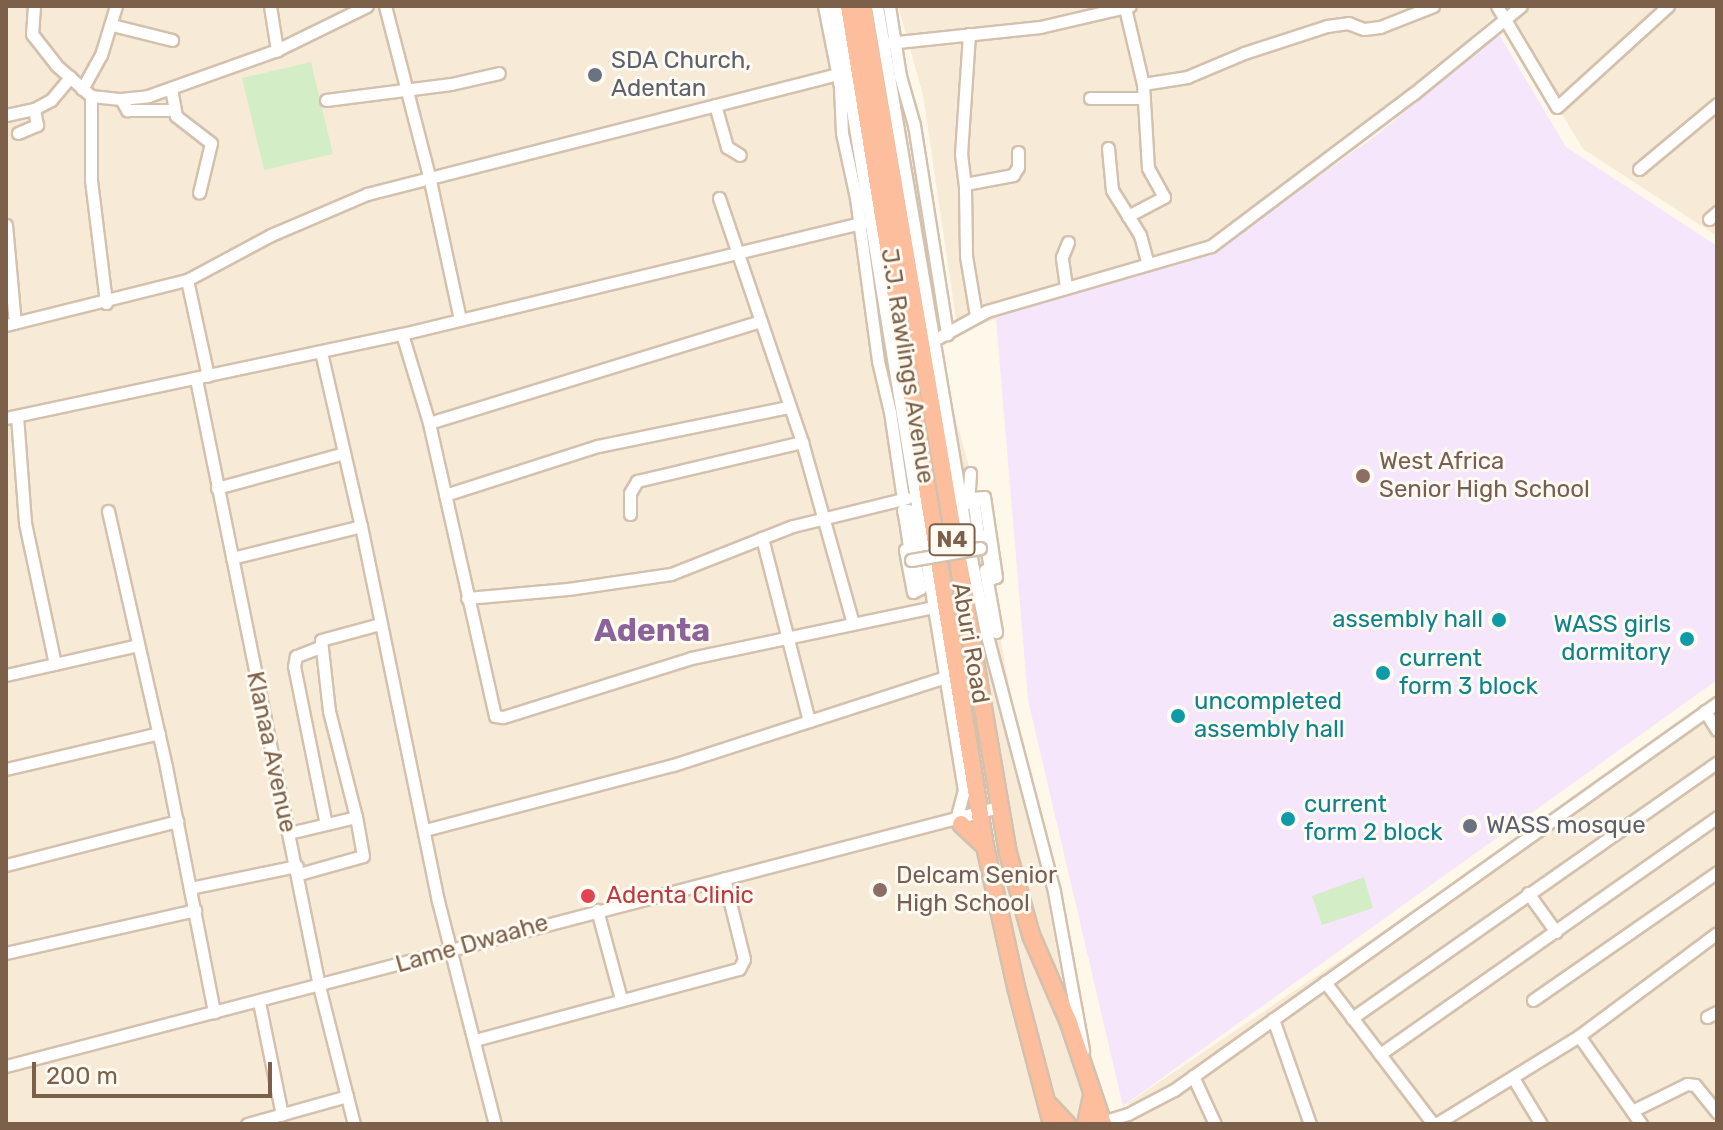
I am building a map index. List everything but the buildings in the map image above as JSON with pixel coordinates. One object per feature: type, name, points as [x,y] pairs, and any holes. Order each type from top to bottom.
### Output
[{"type":"highway","name":"J.J. Rawlings Avenue","points":[[849,6],[881,250],[945,643],[980,816]]},
{"type":"highway","name":"Aburi Road","points":[[863,6],[930,358],[999,812],[1023,914],[1084,1063],[1104,1122]]},
{"type":"highway","name":"N4","points":[[980,816],[1016,987],[1052,1124]]},
{"type":"highway","points":[[959,821],[985,846]]},
{"type":"highway","points":[[1039,1124],[1046,1100]]},
{"type":"highway","points":[[1046,1100],[1067,1124]]},
{"type":"street","points":[[34,6],[32,34],[70,77],[86,92],[121,99],[171,88],[277,50],[367,6]]},
{"type":"street","points":[[106,303],[91,180],[86,92],[112,25],[116,6]]},
{"type":"street","points":[[270,6],[277,50]]},
{"type":"street","points":[[385,6],[429,176],[460,319]]},
{"type":"street","points":[[824,6],[842,73]]},
{"type":"street","points":[[835,6],[846,158],[865,222],[874,338],[909,497],[923,544],[932,607],[945,643],[943,678],[964,790],[959,821]]},
{"type":"street","points":[[877,6],[914,125],[947,334]]},
{"type":"street","points":[[889,6],[889,43],[934,340],[930,358],[974,541],[983,559],[996,632]]},
{"type":"street","points":[[1143,84],[1187,77],[1244,53],[1327,26],[1348,23],[1364,29],[1380,27],[1433,6]]},
{"type":"street","points":[[1497,6],[1557,107],[1668,6]]},
{"type":"street","points":[[934,340],[976,316],[1220,240],[1413,94],[1521,6]]},
{"type":"street","points":[[889,43],[1040,27],[1127,7],[1143,84],[1148,168],[1164,197],[1128,216]]},
{"type":"street","points":[[112,25],[172,40]]},
{"type":"street","points":[[969,34],[961,154],[965,184],[966,256],[976,316]]},
{"type":"street","points":[[326,100],[499,73]]},
{"type":"street","points":[[6,225],[10,324],[106,303],[187,280],[313,215],[367,194],[842,73]]},
{"type":"street","points":[[6,115],[34,109],[51,100],[70,77]]},
{"type":"street","points":[[171,88],[173,110]]},
{"type":"street","points":[[1090,98],[1144,98]]},
{"type":"street","points":[[121,99],[127,110],[173,110],[211,143],[199,193]]},
{"type":"street","points":[[1639,169],[1717,104]]},
{"type":"street","points":[[715,105],[727,147],[740,155]]},
{"type":"street","points":[[18,133],[37,125],[34,109]]},
{"type":"street","points":[[1108,148],[1112,190],[1140,235],[1148,264]]},
{"type":"street","points":[[965,184],[1013,175],[1018,167],[1018,152]]},
{"type":"street","points":[[719,198],[802,442],[853,623]]},
{"type":"street","points":[[865,222],[881,250]]},
{"type":"street","points":[[55,664],[25,523],[12,417],[402,334],[865,222]]},
{"type":"street","points":[[1066,287],[1062,257],[1068,242]]},
{"type":"street","name":"Klanaa Avenue","points":[[187,280],[217,488],[298,870],[319,986],[354,1124]]},
{"type":"street","points":[[429,423],[761,321]]},
{"type":"street","points":[[402,334],[429,423],[491,709],[498,717],[691,658],[932,607]]},
{"type":"street","points":[[321,352],[451,951],[495,1124]]},
{"type":"street","points":[[445,495],[598,446],[788,407]]},
{"type":"street","points":[[630,514],[630,493],[637,481],[802,442]]},
{"type":"street","points":[[217,488],[344,453]]},
{"type":"street","points":[[909,497],[916,459]]},
{"type":"street","points":[[970,473],[968,502],[986,632],[1054,892],[1081,1025],[1084,1063]]},
{"type":"street","points":[[467,598],[568,589],[671,574],[762,538],[909,497]]},
{"type":"street","points":[[923,544],[914,547],[905,550],[913,592],[920,588],[915,564],[914,554],[912,539],[908,510],[903,510],[905,520],[909,547],[911,560],[974,541],[984,536],[992,578],[996,577],[984,497],[973,498],[979,536],[974,541]]},
{"type":"street","points":[[108,511],[159,733],[214,1012]]},
{"type":"street","points":[[232,558],[361,526]]},
{"type":"street","points":[[762,538],[809,721]]},
{"type":"street","points":[[190,888],[363,856],[329,711],[320,647],[323,638],[380,624]]},
{"type":"street","points":[[6,675],[138,645]]},
{"type":"street","points":[[320,647],[296,656],[294,666],[326,824]]},
{"type":"street","points":[[425,830],[673,765],[943,678]]},
{"type":"street","points":[[1104,1122],[1174,1090],[1717,703]]},
{"type":"street","points":[[1705,711],[1717,730]]},
{"type":"street","points":[[6,769],[159,733]]},
{"type":"street","points":[[1352,1018],[1717,762]]},
{"type":"street","name":"Lame Dwaahe","points":[[6,1066],[259,1002],[597,910],[999,812]]},
{"type":"street","points":[[289,833],[356,817]]},
{"type":"street","points":[[1380,1054],[1717,817]]},
{"type":"street","points":[[6,865],[177,821]]},
{"type":"street","points":[[1533,1000],[1717,872]]},
{"type":"street","points":[[475,1040],[739,969],[744,959],[724,878]]},
{"type":"street","points":[[1528,893],[1556,932]]},
{"type":"street","points":[[6,953],[195,910]]},
{"type":"street","points":[[597,910],[621,999]]},
{"type":"street","points":[[1325,982],[1435,1124],[1579,1036],[1717,933]]},
{"type":"street","points":[[259,1002],[282,1115]]},
{"type":"street","points":[[1273,1019],[1310,1124]]},
{"type":"street","points":[[1579,1036],[1641,1124]]},
{"type":"street","points":[[1193,1076],[1215,1124]]},
{"type":"street","points":[[1513,1078],[1541,1124]]},
{"type":"street","points":[[1632,1111],[1687,1084],[1695,1085],[1717,1112]]},
{"type":"street","points":[[247,1124],[347,1096]]},
{"type":"shaded area","points":[[6,6],[838,6],[970,469],[1088,1124],[6,1124]]},
{"type":"shaded area","points":[[898,6],[1717,6],[1717,236],[1583,149],[1500,11],[1275,215],[958,333],[923,95]]},
{"type":"shaded area","name":"West Africa Senior High School","points":[[1499,34],[1566,147],[1717,246],[1717,680],[1123,1106],[1028,700],[995,307],[1218,248],[1378,134]]},
{"type":"shaded area","points":[[1717,706],[1717,1124],[1137,1124],[1128,1103]]},
{"type":"green space","points":[[311,62],[333,154],[264,170],[242,78]]},
{"type":"green space","points":[[1364,877],[1373,908],[1322,925],[1312,896]]},
{"type":"place","name":"SDA Church, Adentan","points":[[595,75]]},
{"type":"place","name":"West Africa Senior High School","points":[[1363,476]]},
{"type":"place","name":"assembly hall","points":[[1499,620]]},
{"type":"place","name":"WASS girls dormitory","points":[[1687,639]]},
{"type":"place","name":"current form 3 block","points":[[1383,673]]},
{"type":"place","name":"uncompleted assembly hall","points":[[1178,716]]},
{"type":"place","name":"current form 2 block","points":[[1288,819]]},
{"type":"place","name":"WASS mosque","points":[[1470,826]]},
{"type":"place","name":"Delcam Senior High School","points":[[880,890]]},
{"type":"place","name":"Adenta Clinic","points":[[588,896]]},
{"type":"district","name":"Adenta","points":[[652,630]]}]
